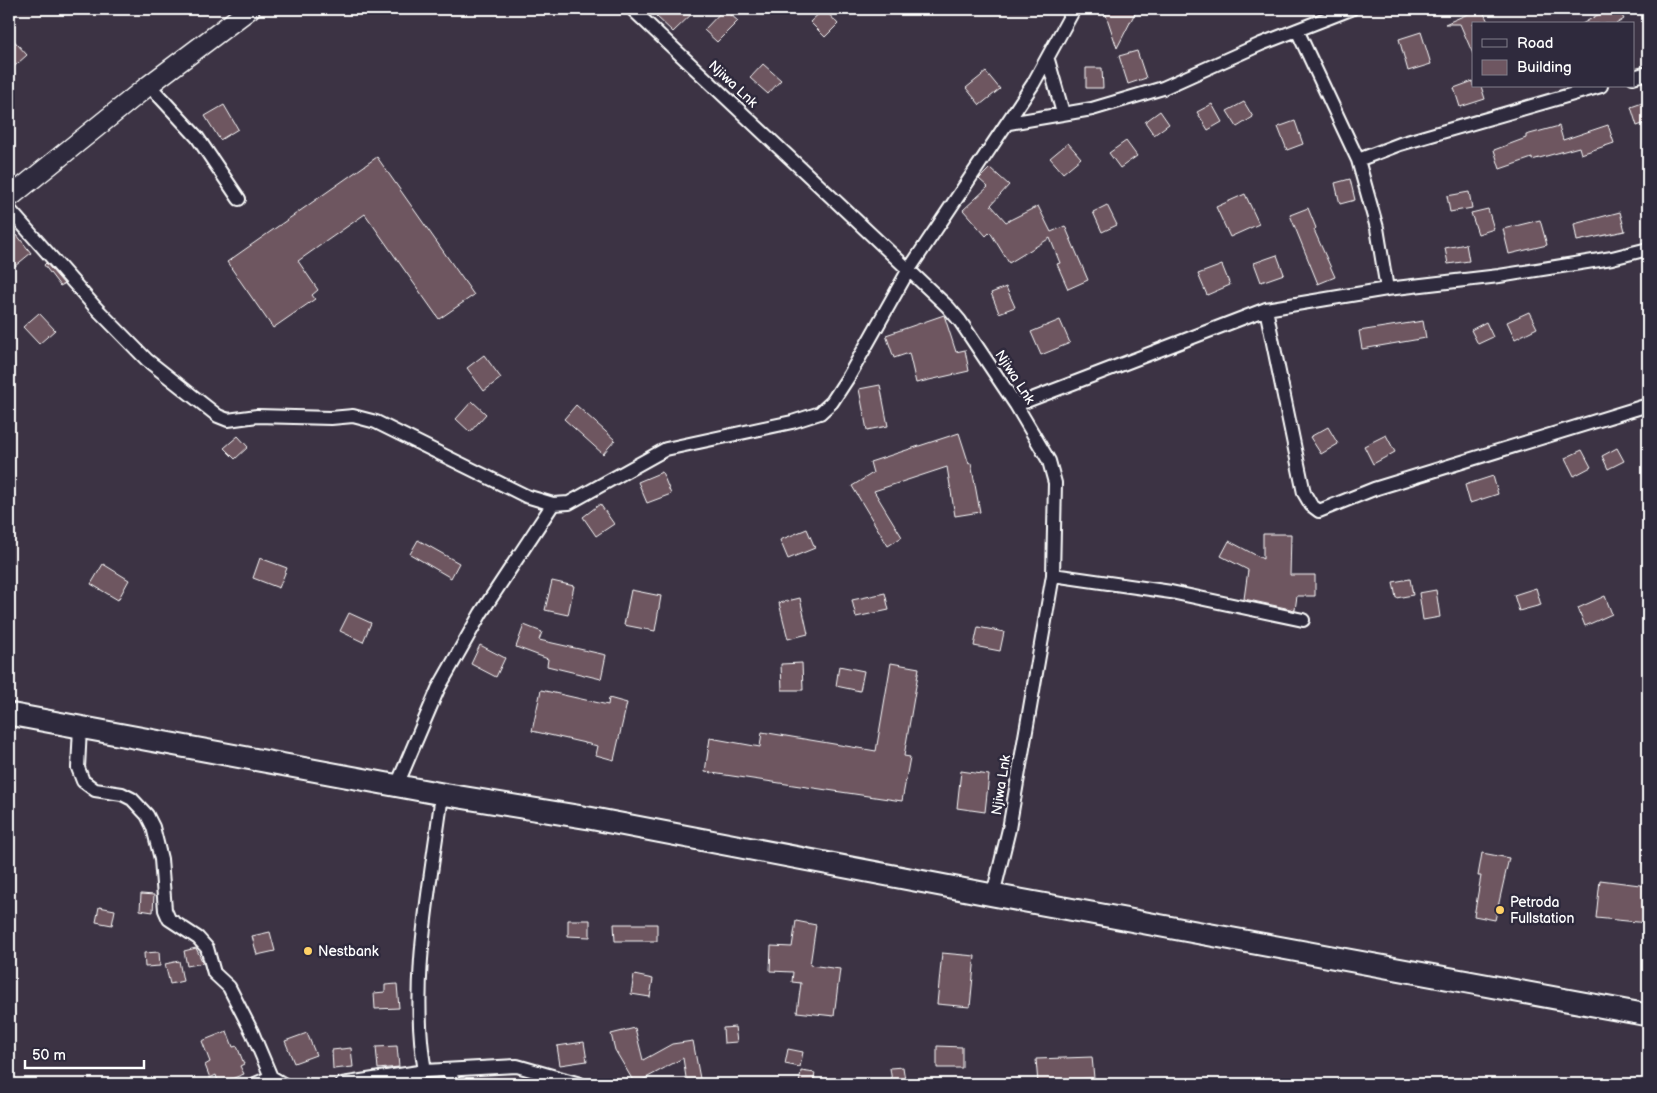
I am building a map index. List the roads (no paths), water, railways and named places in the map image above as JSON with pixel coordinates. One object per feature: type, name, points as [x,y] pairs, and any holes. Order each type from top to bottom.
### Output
[{"type":"highway","points":[[9,714],[442,794],[589,818],[993,895],[1648,1015]]},
{"type":"main road","points":[[9,198],[149,85],[250,9]]},
{"type":"street","name":"Njiwa Lnk","points":[[632,9],[908,271],[948,306],[1016,405],[1049,461],[1055,483],[1053,575],[1009,829],[993,895]]},
{"type":"street","points":[[9,210],[96,308],[146,360],[218,416],[228,420],[257,416],[331,418],[353,416],[376,422],[526,496],[552,504],[569,503],[666,449],[792,422],[820,413],[832,402],[849,376],[908,271],[1008,123],[1048,60],[1074,9]]},
{"type":"street","points":[[1008,123],[1092,108],[1162,88],[1351,9]]},
{"type":"street","points":[[1297,30],[1358,160],[1377,228],[1387,289]]},
{"type":"street","points":[[1048,60],[1063,112]]},
{"type":"street","points":[[1634,77],[1648,73]]},
{"type":"street","points":[[149,85],[197,137],[239,199]]},
{"type":"street","points":[[1358,160],[1400,144],[1594,88]]},
{"type":"street","points":[[1016,405],[1266,309],[1387,289],[1499,276],[1612,258],[1648,249]]},
{"type":"street","points":[[1266,309],[1304,492],[1311,505],[1319,511],[1374,489],[1648,405]]},
{"type":"street","points":[[397,785],[438,689],[481,613],[552,504]]},
{"type":"street","points":[[1053,575],[1171,592],[1302,620]]},
{"type":"street","points":[[80,727],[78,768],[83,781],[95,790],[122,794],[132,799],[147,815],[153,827],[162,859],[165,910],[169,919],[198,938],[207,948],[214,972],[231,991],[252,1032],[271,1077],[283,1084]]},
{"type":"street","points":[[425,1071],[420,1030],[420,970],[442,794]]},
{"type":"street","points":[[342,1084],[425,1071],[517,1066],[580,1084]]},
{"type":"street","points":[[449,1071],[454,1084]]},
{"type":"street","points":[[255,1084],[271,1077]]},
{"type":"place","name":"Petroda Fullstation","points":[[1500,910]]},
{"type":"place","name":"Nestbank","points":[[308,951]]}]
